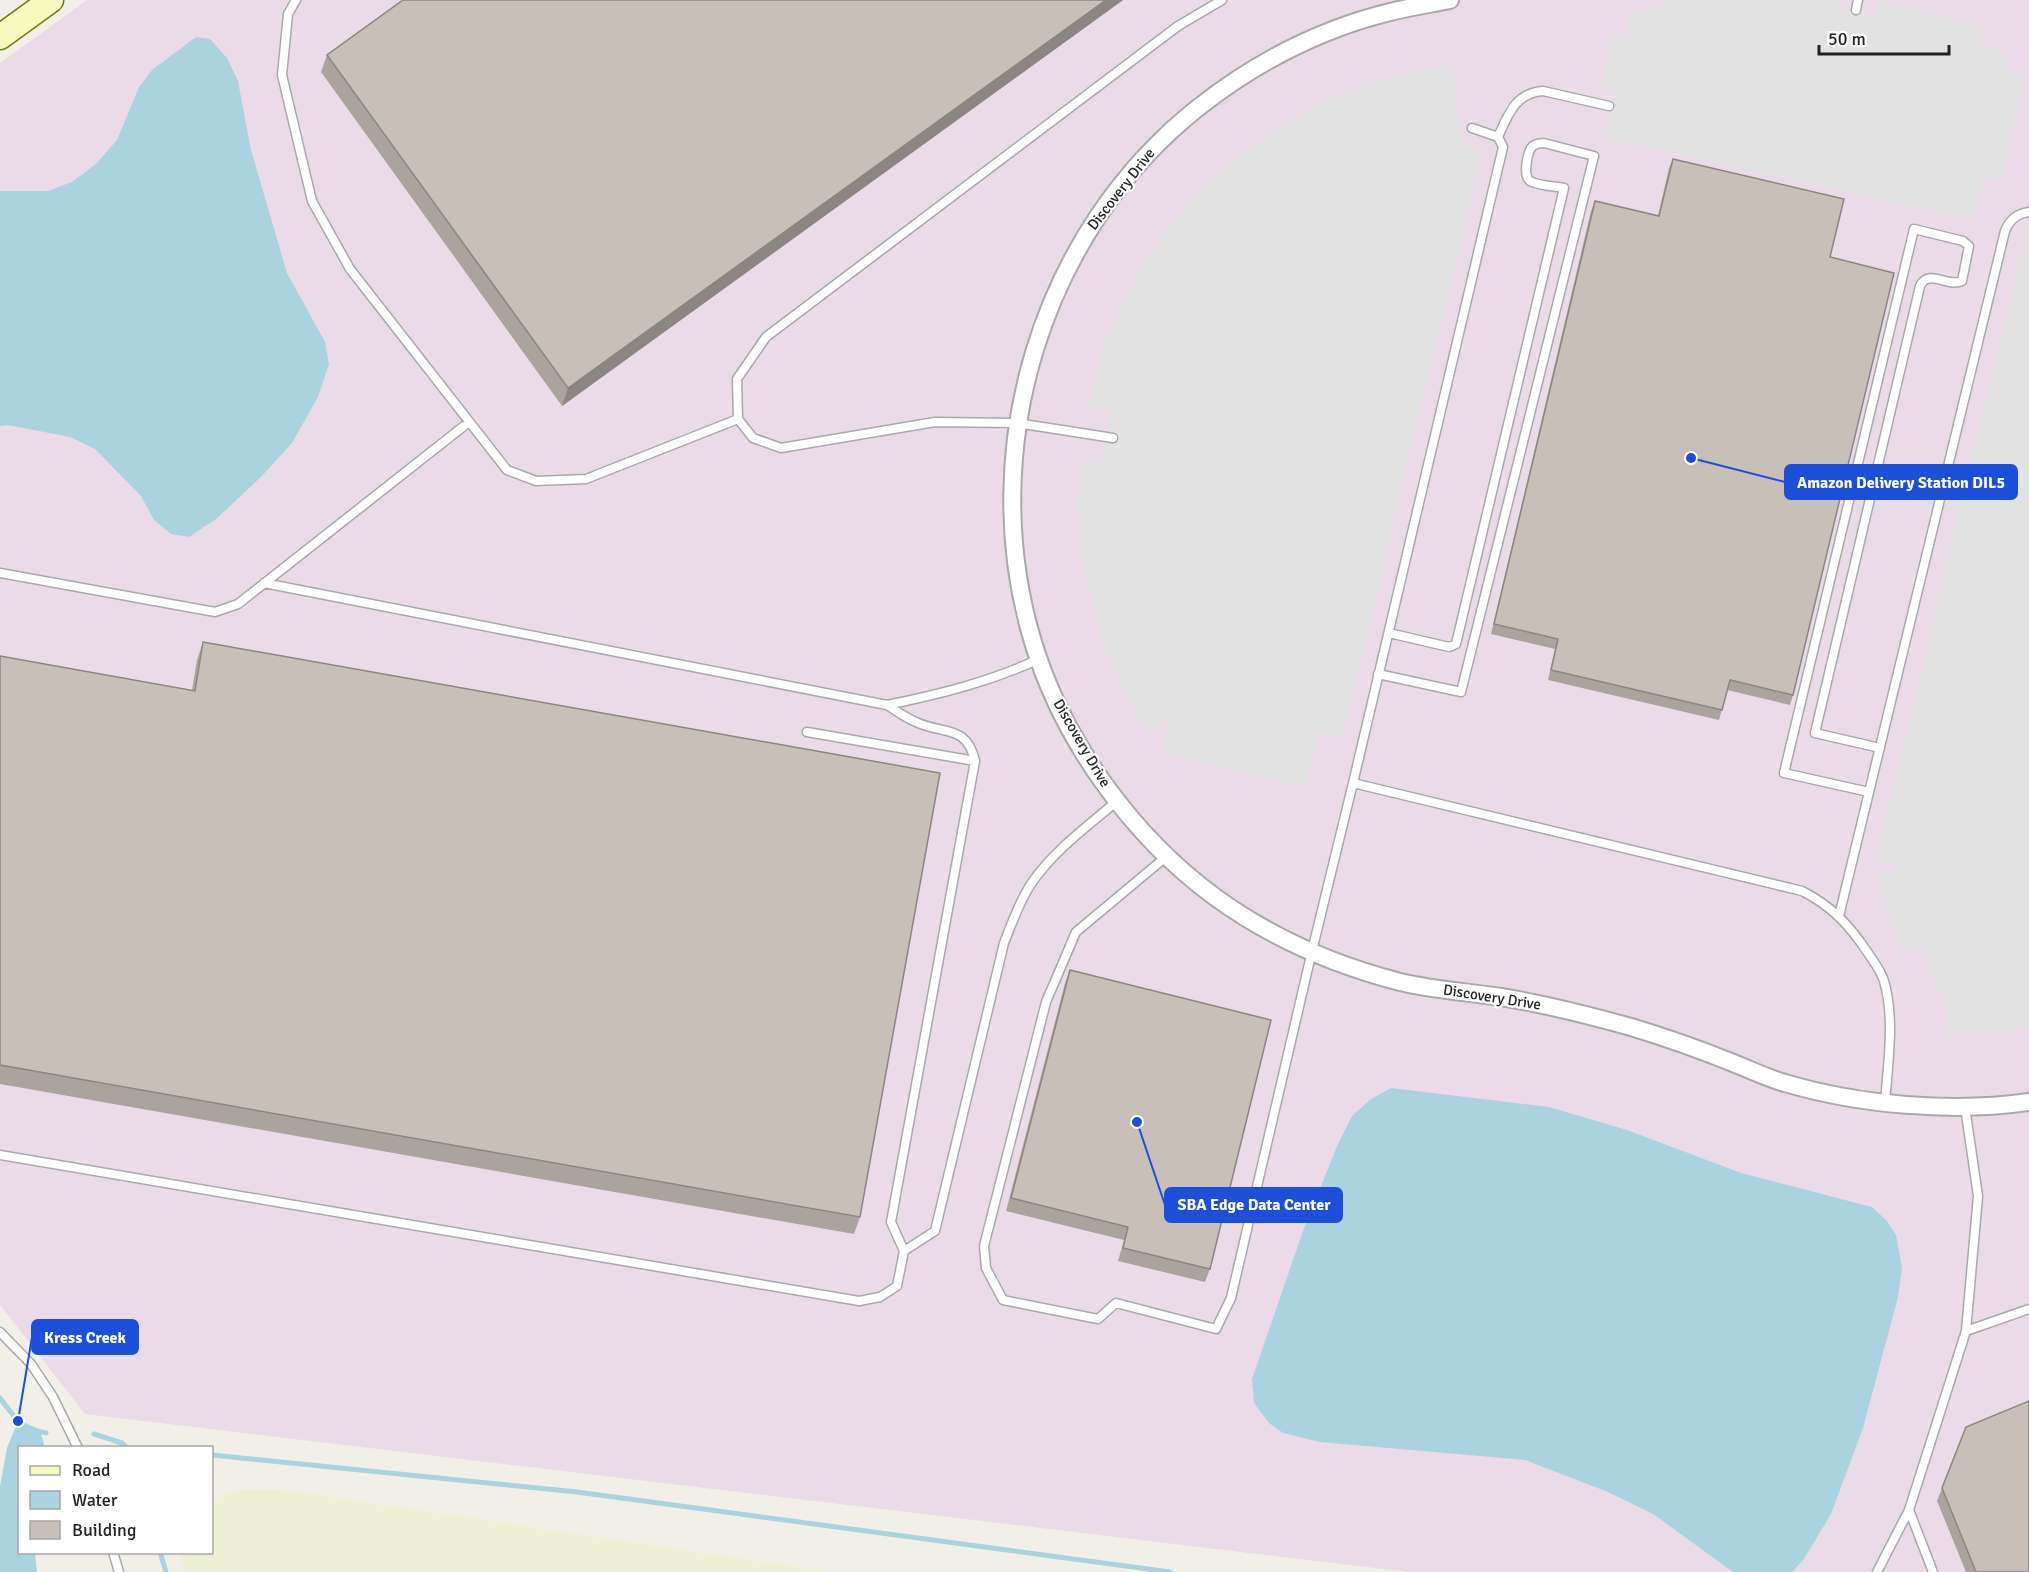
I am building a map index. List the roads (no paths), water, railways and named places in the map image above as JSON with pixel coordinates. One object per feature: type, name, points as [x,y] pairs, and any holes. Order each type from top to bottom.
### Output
[{"type":"main road","points":[[0,37],[51,0]]},
{"type":"street","name":"Discovery Drive","points":[[1450,0],[1391,11],[1345,25],[1268,60],[1229,84],[1166,135],[1135,167],[1106,203],[1084,236],[1052,302],[1032,356],[1013,451],[1014,548],[1028,622],[1039,659],[1055,699],[1100,778],[1117,801],[1167,856],[1212,895],[1245,917],[1348,967],[1402,982],[1510,998],[1597,1017],[1658,1035],[1783,1083],[1846,1097],[1965,1107],[2029,1102]]},
{"type":"lane","points":[[296,0],[288,14],[282,75],[312,201],[350,269],[507,470],[536,480],[586,478],[738,419]]},
{"type":"lane","points":[[1113,438],[1017,423],[935,422],[781,447],[753,438],[738,419],[737,379],[766,337],[1178,26],[1222,0]]},
{"type":"lane","points":[[1856,10],[1858,0]]},
{"type":"lane","points":[[1498,137],[1513,105],[1524,96],[1537,92],[1609,106]]},
{"type":"lane","points":[[1167,856],[1076,932],[1046,1002],[984,1246],[986,1268],[1003,1300],[1098,1319],[1116,1303],[1216,1329],[1231,1298],[1311,951],[1389,633],[1503,147],[1498,137],[1472,128]]},
{"type":"lane","points":[[1378,674],[1461,692],[1594,156],[1545,142],[1531,149],[1526,171],[1528,178],[1532,182],[1564,188],[1456,644],[1449,647],[1389,633]]},
{"type":"lane","points":[[1839,916],[2005,231],[2017,215],[2029,212]]},
{"type":"lane","points":[[1869,792],[1784,772],[1914,229],[1963,241],[1969,246],[1970,252],[1962,281],[1956,284],[1931,278],[1922,281],[1920,286],[1815,733],[1880,748]]},
{"type":"lane","points":[[0,573],[215,612],[238,604],[469,422]]},
{"type":"lane","points":[[0,1155],[859,1301],[880,1297],[897,1286],[904,1251],[891,1222],[975,761],[972,748],[958,733],[918,723],[887,705],[264,583]]},
{"type":"lane","points":[[887,705],[973,685],[1006,674],[1039,659]]},
{"type":"lane","points":[[807,732],[975,761]]},
{"type":"lane","points":[[1353,783],[1802,891],[1824,904],[1852,929],[1884,981],[1890,1034],[1886,1102]]},
{"type":"lane","points":[[904,1251],[936,1231],[1004,943],[1017,909],[1031,884],[1050,861],[1117,801]]},
{"type":"lane","points":[[1877,1572],[1909,1510],[1966,1331],[1978,1196],[1965,1107]]},
{"type":"lane","points":[[1966,1331],[2029,1309]]},
{"type":"lane","points":[[0,1332],[31,1364],[53,1397],[77,1446]]},
{"type":"lane","points":[[1909,1510],[1933,1572]]},
{"type":"lane","points":[[114,1554],[119,1572]]},
{"type":"water","points":[[196,37],[210,39],[227,58],[238,81],[251,150],[287,273],[325,342],[329,364],[318,397],[292,443],[261,477],[216,519],[189,537],[171,534],[154,520],[141,496],[95,449],[70,437],[8,425],[0,426],[0,191],[48,191],[72,182],[96,164],[117,140],[139,87],[152,70]]},
{"type":"water","points":[[1391,1088],[1549,1107],[1627,1130],[1741,1173],[1872,1207],[1887,1221],[1896,1235],[1902,1268],[1898,1297],[1863,1428],[1831,1514],[1804,1559],[1792,1572],[1733,1572],[1653,1514],[1608,1492],[1525,1460],[1320,1442],[1283,1433],[1269,1423],[1254,1403],[1252,1379],[1304,1228],[1338,1144],[1352,1116],[1371,1099]]},
{"type":"water","points":[[18,1421],[29,1429],[40,1431],[44,1443],[43,1446],[18,1446],[18,1554],[35,1554],[37,1572],[0,1572],[0,1486],[7,1448]]},
{"type":"waterway","points":[[0,1398],[24,1425],[46,1433]]},
{"type":"waterway","points":[[94,1434],[125,1446]]},
{"type":"waterway","points":[[213,1455],[577,1492],[1170,1572]]},
{"type":"waterway","points":[[161,1554],[166,1572]]},
{"type":"place","name":"Amazon Delivery Station DIL5","points":[[1691,458]]},
{"type":"place","name":"SBA Edge Data Center","points":[[1137,1122]]},
{"type":"place","name":"Kress Creek","points":[[18,1421]]}]
